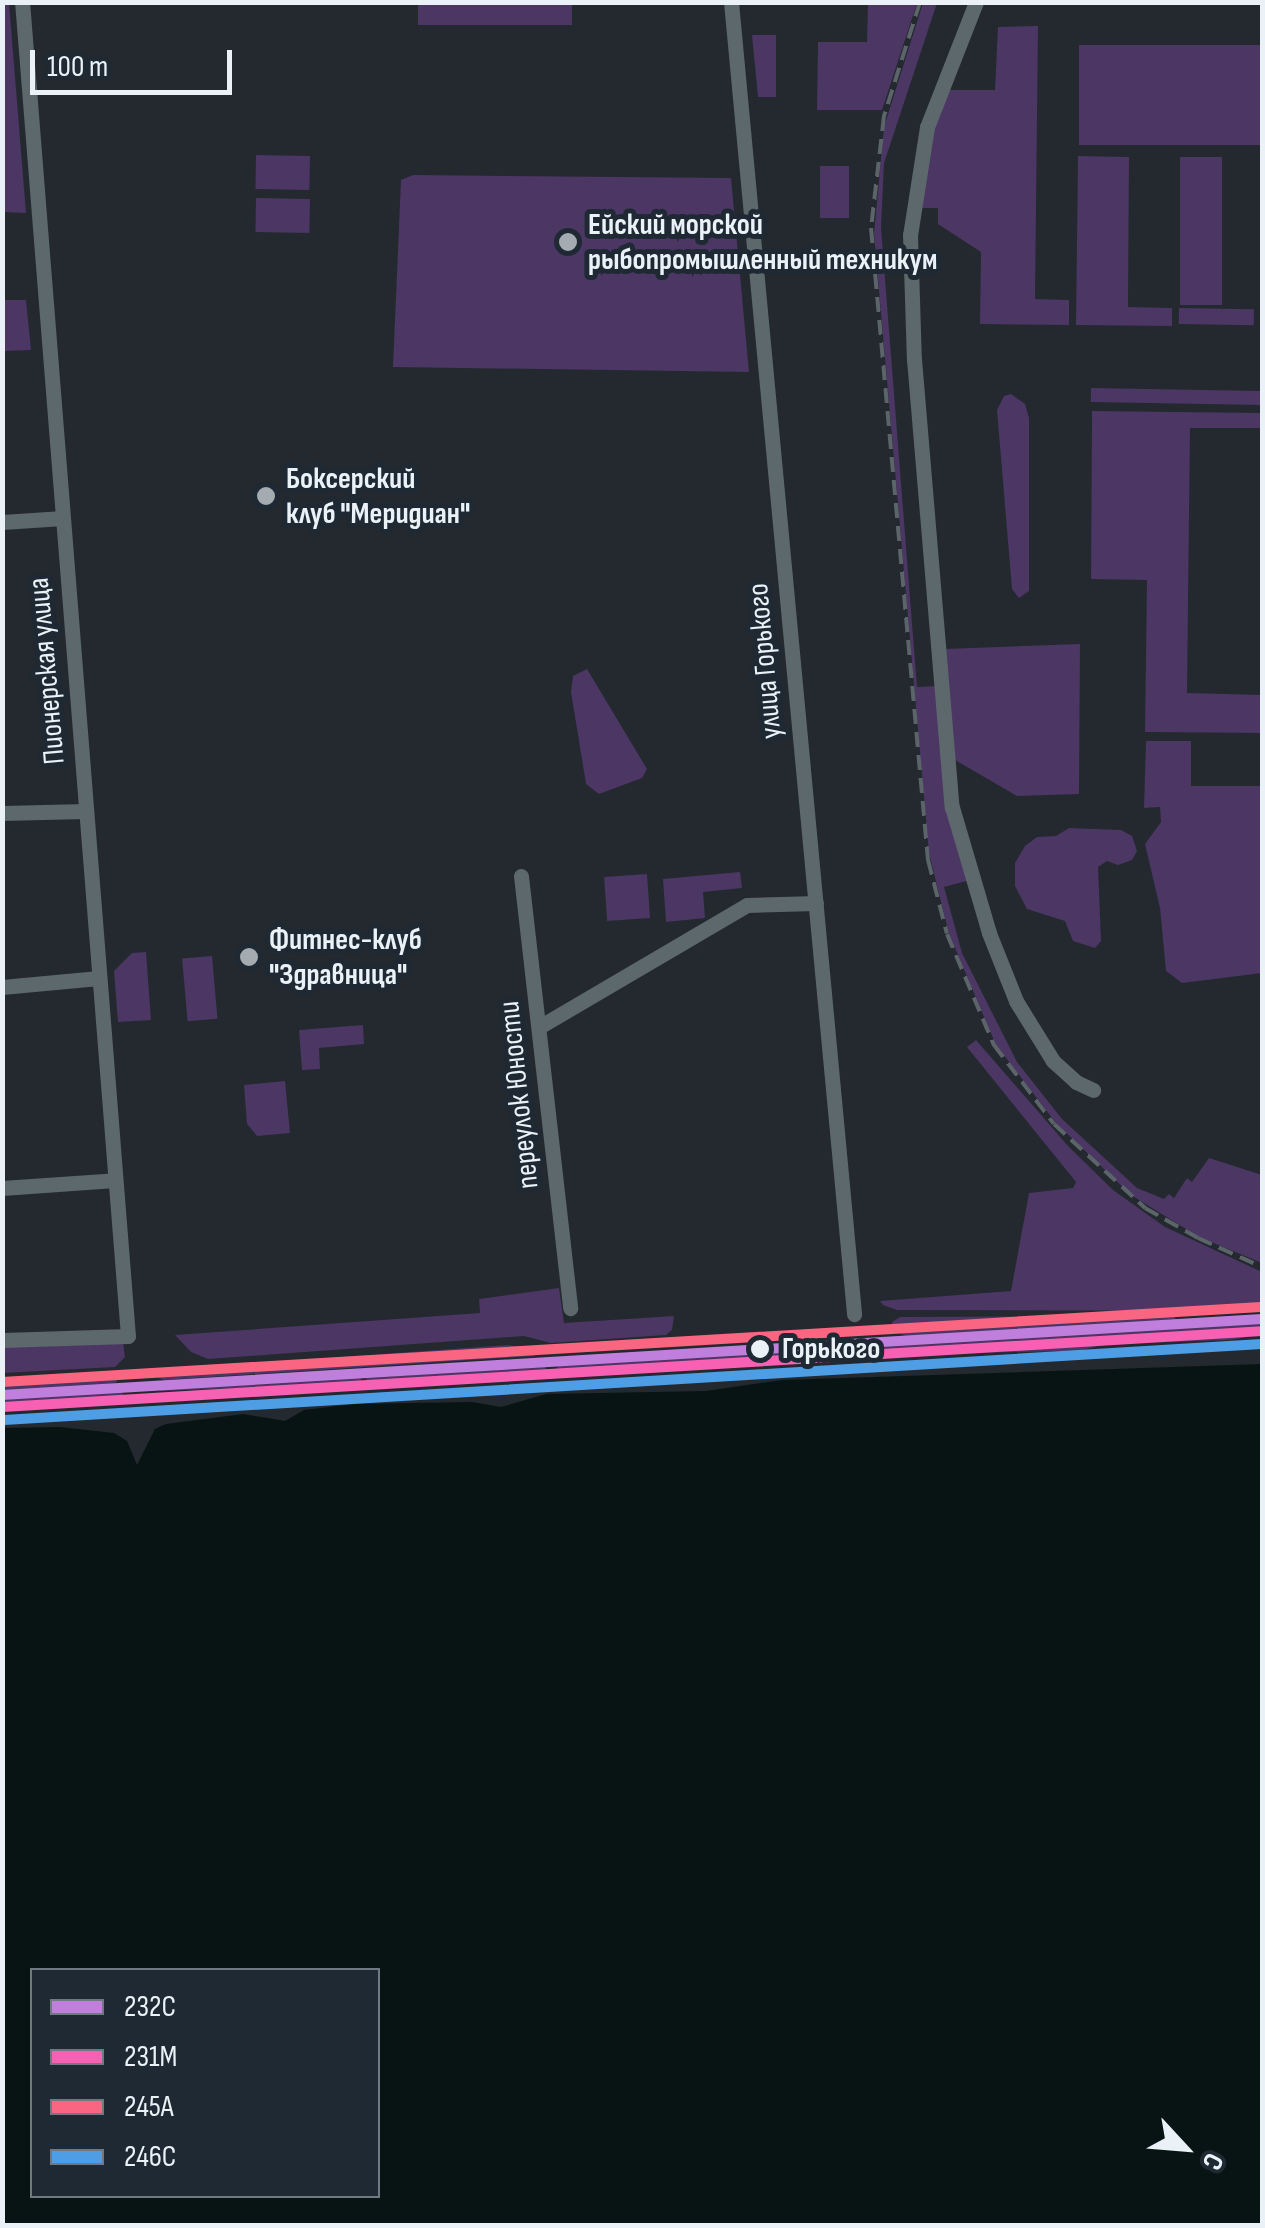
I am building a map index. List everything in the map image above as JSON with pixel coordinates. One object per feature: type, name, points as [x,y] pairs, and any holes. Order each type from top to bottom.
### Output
[{"type":"street","name":"Пионерская улица","points":[[2,1340],[128,1336],[22,2]]},
{"type":"street","name":"улица Горького","points":[[731,2],[854,1314]]},
{"type":"street","points":[[976,2],[927,128],[910,235],[914,359],[952,807],[989,933],[1016,1000],[1053,1061],[1076,1082],[1094,1090]]},
{"type":"street","points":[[2,522],[62,518]]},
{"type":"street","points":[[2,814],[86,810]]},
{"type":"street","name":"переулок Юности","points":[[521,876],[570,1308]]},
{"type":"street","points":[[539,1027],[746,905],[816,902]]},
{"type":"street","points":[[2,986],[99,978]]},
{"type":"street","points":[[2,1188],[115,1180]]},
{"type":"shaded area","points":[[9,2],[26,213],[3,212],[2,3]]},
{"type":"shaded area","points":[[418,3],[572,3],[572,25],[418,25]]},
{"type":"shaded area","points":[[868,3],[917,3],[882,110],[817,110],[818,42],[867,42]]},
{"type":"shaded area","points":[[923,3],[937,3],[884,163],[881,228],[917,687],[936,686],[970,880],[944,887],[962,953],[1017,1062],[1062,1119],[1137,1188],[1164,1199],[1169,1194],[1174,1198],[1187,1178],[1192,1182],[1209,1158],[1262,1175],[1262,1263],[1199,1237],[1131,1195],[1056,1123],[996,1045],[949,934],[929,853],[874,234],[884,127]]},
{"type":"shaded area","points":[[1038,26],[1035,299],[1069,300],[1069,325],[980,324],[981,252],[938,224],[938,208],[917,208],[926,152],[945,90],[995,90],[998,27]]},
{"type":"shaded area","points":[[752,35],[776,35],[776,97],[758,97]]},
{"type":"shaded area","points":[[1079,45],[1262,45],[1262,145],[1079,145]]},
{"type":"shaded area","points":[[256,155],[310,156],[309,190],[255,189]]},
{"type":"shaded area","points":[[1078,156],[1129,157],[1128,307],[1172,308],[1172,326],[1076,325]]},
{"type":"shaded area","points":[[1180,157],[1222,157],[1222,305],[1180,305]]},
{"type":"shaded area","points":[[820,166],[849,166],[849,218],[820,218]]},
{"type":"shaded area","points":[[413,175],[731,178],[749,372],[393,367],[401,180]]},
{"type":"shaded area","points":[[256,198],[310,199],[309,233],[255,232]]},
{"type":"shaded area","points":[[3,300],[26,300],[31,350],[3,351]]},
{"type":"shaded area","points":[[1179,308],[1254,309],[1254,325],[1179,324]]},
{"type":"shaded area","points":[[1091,388],[1262,391],[1262,405],[1091,402]]},
{"type":"shaded area","points":[[1011,394],[1025,404],[1029,418],[1029,591],[1019,598],[1012,589],[997,410],[1004,396]]},
{"type":"shaded area","points":[[1092,411],[1262,413],[1262,428],[1190,428],[1187,693],[1262,695],[1262,733],[1145,732],[1147,580],[1091,579]]},
{"type":"shaded area","points":[[1080,644],[1079,794],[1017,796],[955,760],[945,649]]},
{"type":"shaded area","points":[[587,669],[647,769],[642,778],[599,794],[586,784],[571,692],[573,676]]},
{"type":"shaded area","points":[[1146,741],[1191,741],[1191,786],[1262,786],[1262,973],[1182,983],[1166,971],[1160,908],[1145,844],[1161,822],[1160,807],[1144,808]]},
{"type":"shaded area","points":[[1069,828],[1121,830],[1132,836],[1137,851],[1132,860],[1118,865],[1107,861],[1098,867],[1101,941],[1095,948],[1073,941],[1065,921],[1027,909],[1015,886],[1015,863],[1025,846],[1037,837],[1056,836]]},
{"type":"shaded area","points":[[740,872],[742,888],[703,892],[705,918],[666,922],[663,879]]},
{"type":"shaded area","points":[[647,874],[650,918],[607,921],[604,877]]},
{"type":"shaded area","points":[[146,952],[151,1020],[118,1022],[114,971],[132,953]]},
{"type":"shaded area","points":[[212,956],[217,1019],[188,1021],[182,959]]},
{"type":"shaded area","points":[[363,1025],[364,1044],[319,1048],[320,1069],[302,1070],[299,1030]]},
{"type":"shaded area","points":[[976,1040],[1068,1146],[1113,1190],[1165,1227],[1262,1272],[1262,1311],[897,1310],[883,1305],[880,1301],[1011,1291],[1029,1193],[1073,1188],[1076,1182],[967,1047]]},
{"type":"shaded area","points":[[285,1081],[290,1133],[257,1136],[247,1124],[244,1085]]},
{"type":"shaded area","points":[[559,1288],[564,1323],[674,1316],[672,1330],[666,1335],[551,1343],[524,1336],[208,1359],[191,1352],[175,1335],[480,1313],[479,1299]]},
{"type":"shaded area","points":[[1173,1316],[1178,1321],[906,1336],[894,1331],[892,1322],[900,1317]]},
{"type":"shaded area","points":[[1262,1322],[1262,1334],[1230,1340],[1106,1344],[1078,1351],[802,1356],[753,1364],[555,1372],[558,1366]]},
{"type":"shaded area","points":[[123,1342],[125,1357],[115,1367],[3,1373],[3,1345]]},
{"type":"shaded area","points":[[508,1345],[530,1349],[535,1356],[164,1380],[157,1377],[162,1370]]},
{"type":"shaded area","points":[[1262,1364],[1262,2225],[3,2225],[3,1428],[60,1427],[114,1433],[127,1441],[137,1465],[155,1429],[166,1424],[243,1414],[285,1421],[304,1410],[354,1404],[472,1402],[501,1407],[546,1394],[706,1391],[782,1380]]},
{"type":"shaded area","points":[[545,1367],[548,1374],[367,1383],[366,1378]]},
{"type":"shaded area","points":[[116,1371],[117,1382],[104,1385],[3,1392],[3,1379]]},
{"type":"shaded area","points":[[360,1377],[362,1383],[160,1391],[163,1388]]},
{"type":"shaded area","points":[[121,1391],[127,1400],[3,1406],[3,1398]]},
{"type":"railway","points":[[920,2],[884,116],[871,228],[928,860],[947,934],[994,1045],[1054,1124],[1145,1208],[1262,1267]]},
{"type":"transit line","name":"245А","points":[[2,1382],[1261,1307]]},
{"type":"transit line","name":"232C","points":[[2,1395],[1262,1319]]},
{"type":"transit line","name":"231М","points":[[3,1407],[1262,1331]]},
{"type":"transit line","name":"246С","points":[[4,1420],[1262,1344]]},
{"type":"place","name":"Ейский морской рыбопромышленный техникум","points":[[568,242]]},
{"type":"place","name":"Боксерский клуб \"Меридиан\"","points":[[266,496]]},
{"type":"place","name":"Фитнес-клуб \"Здравница\"","points":[[249,957]]},
{"type":"place","name":"Горького","points":[[760,1349]]}]
